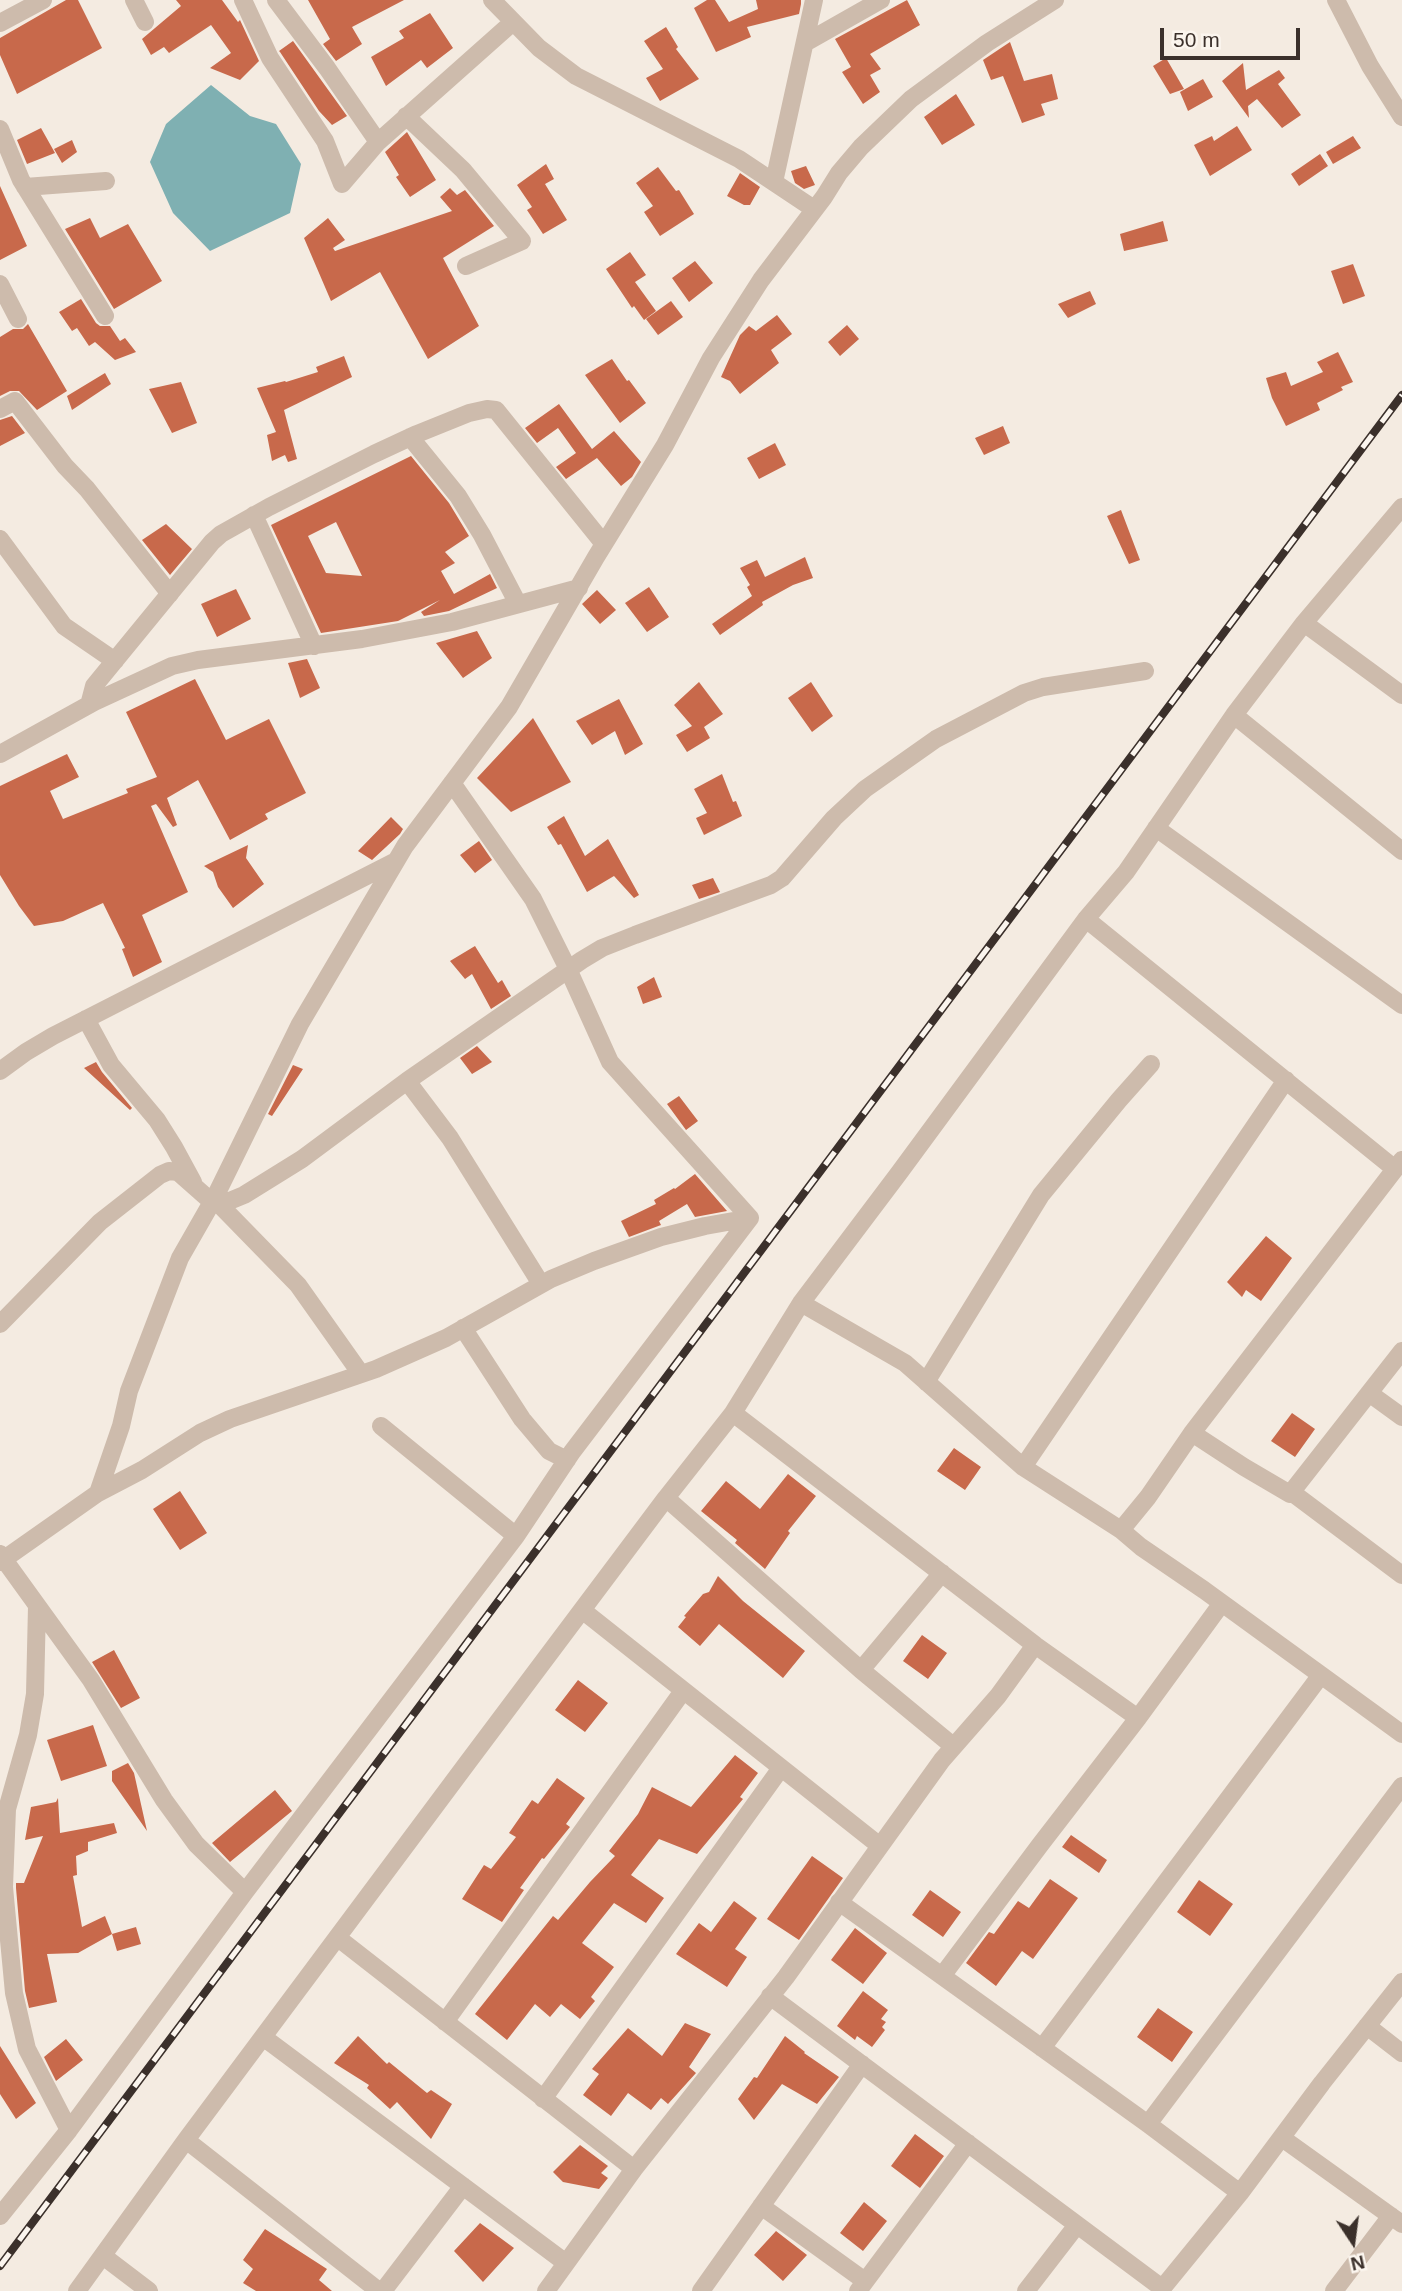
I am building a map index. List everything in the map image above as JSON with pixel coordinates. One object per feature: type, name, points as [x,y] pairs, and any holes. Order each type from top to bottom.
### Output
[{"type":"street","points":[[0,23],[43,0]]},
{"type":"street","points":[[134,0],[145,22]]},
{"type":"street","points":[[243,0],[270,58],[325,141],[342,184],[378,142],[405,116],[513,22]]},
{"type":"street","points":[[276,0],[378,142]]},
{"type":"street","points":[[492,0],[539,48],[576,76],[739,159],[814,209]]},
{"type":"street","points":[[774,182],[814,0]]},
{"type":"street","points":[[805,43],[881,0]]},
{"type":"street","points":[[98,1493],[121,1426],[129,1391],[180,1258],[214,1202],[300,1024],[396,860],[509,707],[664,445],[711,358],[761,280],[838,173],[860,148],[911,99],[987,43],[1055,0]]},
{"type":"street","points":[[1336,0],[1370,66],[1402,117]]},
{"type":"street","points":[[405,116],[463,170],[522,240],[466,267]]},
{"type":"street","points":[[0,129],[18,175],[105,316]]},
{"type":"street","points":[[25,187],[106,181]]},
{"type":"street","points":[[0,284],[18,319]]},
{"type":"street","points":[[0,409],[15,401],[170,594]]},
{"type":"street","points":[[89,705],[94,686],[221,534],[410,437],[469,414],[487,409],[496,410],[604,544]]},
{"type":"street","points":[[410,437],[458,496],[482,535],[517,604]]},
{"type":"street","points":[[254,515],[314,646]]},
{"type":"street","points":[[77,2291],[186,2140],[666,1498],[733,1413],[801,1303],[1086,919],[1126,872],[1234,715],[1304,623],[1398,519]]},
{"type":"street","points":[[0,539],[64,626],[114,661]]},
{"type":"street","points":[[0,754],[89,705],[172,666],[198,660],[314,646],[452,622],[579,588]]},
{"type":"street","points":[[1304,623],[1402,695]]},
{"type":"street","points":[[214,1202],[227,1202],[244,1195],[302,1158],[407,1081],[602,948],[771,885],[782,877],[834,818],[865,789],[936,739],[1024,693],[1042,687],[1145,670]]},
{"type":"street","points":[[1234,715],[1402,851]]},
{"type":"street","points":[[452,783],[533,899],[610,1062],[750,1219]]},
{"type":"street","points":[[1156,828],[1402,1005]]},
{"type":"street","points":[[0,1071],[26,1052],[86,1019],[396,860]]},
{"type":"street","points":[[1086,919],[1286,1080],[1399,1164],[1192,1433],[1148,1497],[1121,1530]]},
{"type":"street","points":[[86,1019],[111,1066],[157,1120],[197,1188]]},
{"type":"street","points":[[926,1381],[1041,1195],[1151,1064]]},
{"type":"street","points":[[1023,1466],[1286,1080]]},
{"type":"street","points":[[407,1081],[450,1138],[541,1284]]},
{"type":"street","points":[[0,1324],[100,1222],[160,1175],[169,1171],[178,1172],[214,1202],[298,1285],[361,1374]]},
{"type":"street","points":[[245,1892],[196,1844],[164,1800],[91,1680],[1,1559],[98,1493],[142,1470],[200,1433],[361,1374],[434,1343],[541,1284],[594,1261],[661,1237],[750,1219]]},
{"type":"street","points":[[0,2216],[69,2130],[245,1892],[516,1536],[567,1460],[750,1219]]},
{"type":"street","points":[[801,1303],[905,1363],[1023,1466],[1121,1530],[1402,1734]]},
{"type":"street","points":[[463,1328],[522,1419],[549,1451],[567,1460]]},
{"type":"street","points":[[1290,1494],[1402,1351]]},
{"type":"street","points":[[1369,1393],[1402,1417]]},
{"type":"street","points":[[733,1413],[1035,1645],[1138,1718]]},
{"type":"street","points":[[381,1426],[516,1536]]},
{"type":"street","points":[[1192,1433],[1294,1494],[1402,1575]]},
{"type":"street","points":[[666,1498],[861,1670],[953,1746]]},
{"type":"street","points":[[861,1670],[942,1573]]},
{"type":"street","points":[[942,1976],[1223,1603]]},
{"type":"street","points":[[37,1606],[35,1694],[28,1735],[4,1815],[4,1887],[14,1993],[27,2049],[69,2130]]},
{"type":"street","points":[[582,1611],[880,1846]]},
{"type":"street","points":[[546,2291],[634,2169],[770,1996],[953,1746],[998,1696],[1035,1645]]},
{"type":"street","points":[[1042,2048],[1321,1675]]},
{"type":"street","points":[[445,2022],[683,1691]]},
{"type":"street","points":[[543,2099],[781,1768]]},
{"type":"street","points":[[1148,2124],[1402,1786]]},
{"type":"street","points":[[839,1902],[1240,2193]]},
{"type":"street","points":[[338,1938],[634,2169]]},
{"type":"street","points":[[770,1996],[1161,2290],[1240,2193],[1402,1982]]},
{"type":"street","points":[[1367,2026],[1402,2053]]},
{"type":"street","points":[[263,2037],[566,2263]]},
{"type":"street","points":[[701,2291],[862,2064]]},
{"type":"street","points":[[1282,2138],[1396,2220],[1334,2291]]},
{"type":"street","points":[[186,2140],[381,2291],[463,2186]]},
{"type":"street","points":[[761,2206],[862,2286],[968,2143]]},
{"type":"street","points":[[1026,2291],[1077,2225]]},
{"type":"street","points":[[103,2256],[149,2291]]},
{"type":"water","points":[[211,85],[250,116],[276,124],[301,164],[290,213],[210,251],[173,213],[150,162],[166,124]]},
{"type":"building","points":[[66,0],[78,0],[102,48],[17,94],[0,55],[0,38]]},
{"type":"building","points":[[176,0],[222,0],[238,22],[240,20],[259,61],[240,80],[210,68],[231,53],[211,25],[169,53],[164,47],[151,55],[142,39],[181,6]]},
{"type":"building","points":[[308,0],[404,0],[352,27],[362,44],[336,61],[323,44],[330,39]]},
{"type":"building","points":[[707,0],[715,0],[729,22],[758,9],[756,0],[801,0],[801,4],[799,14],[747,27],[751,37],[716,52],[694,8]]},
{"type":"building","points":[[907,0],[920,25],[870,54],[881,69],[870,75],[880,92],[863,104],[842,72],[851,67],[835,39]]},
{"type":"building","points":[[430,13],[453,48],[427,68],[421,60],[386,86],[371,57],[404,38],[399,31]]},
{"type":"building","points":[[666,27],[678,47],[676,49],[699,79],[660,101],[646,78],[663,69],[644,41]]},
{"type":"building","points":[[293,41],[347,116],[332,125],[319,111],[279,51]]},
{"type":"building","points":[[1010,42],[1024,81],[1052,74],[1058,99],[1041,104],[1045,115],[1022,123],[1003,76],[991,80],[983,60]]},
{"type":"building","points":[[1166,58],[1184,89],[1170,94],[1153,66]]},
{"type":"building","points":[[1243,63],[1246,90],[1279,70],[1285,78],[1278,84],[1301,115],[1282,128],[1257,99],[1248,106],[1249,118],[1222,81]]},
{"type":"building","points":[[1203,79],[1213,97],[1188,111],[1180,92]]},
{"type":"building","points":[[956,94],[975,125],[942,145],[924,117]]},
{"type":"building","points":[[1237,126],[1252,150],[1210,176],[1194,145],[1212,136],[1214,141]]},
{"type":"building","points":[[41,128],[55,153],[27,164],[17,140]]},
{"type":"building","points":[[407,132],[436,180],[410,197],[396,177],[399,175],[385,152]]},
{"type":"building","points":[[1353,136],[1361,148],[1333,164],[1326,152]]},
{"type":"building","points":[[72,140],[77,152],[62,163],[54,149]]},
{"type":"building","points":[[1320,154],[1328,166],[1299,186],[1291,174]]},
{"type":"building","points":[[546,164],[554,179],[545,184],[567,220],[543,234],[527,210],[532,207],[517,185]]},
{"type":"building","points":[[806,166],[815,185],[804,189],[795,183],[791,171]]},
{"type":"building","points":[[658,167],[676,191],[679,190],[694,214],[660,236],[644,212],[653,206],[636,183]]},
{"type":"building","points":[[740,173],[760,187],[750,205],[744,205],[727,196]]},
{"type":"building","points":[[0,186],[27,246],[0,260]]},
{"type":"building","points":[[450,188],[457,195],[465,190],[494,226],[443,258],[479,326],[428,359],[380,272],[331,301],[304,238],[328,218],[345,240],[333,248],[335,251],[452,211],[440,197]]},
{"type":"building","points":[[90,218],[100,238],[128,224],[162,281],[114,309],[65,229]]},
{"type":"building","points":[[1163,221],[1168,241],[1124,251],[1120,234]]},
{"type":"building","points":[[630,252],[646,275],[635,282],[656,311],[644,320],[634,306],[632,308],[606,269]]},
{"type":"building","points":[[695,261],[713,283],[689,302],[672,278]]},
{"type":"building","points":[[1353,264],[1365,296],[1343,304],[1331,271]]},
{"type":"building","points":[[1090,291],[1096,304],[1068,318],[1058,304]]},
{"type":"building","points":[[81,299],[96,323],[110,326],[120,341],[125,338],[136,352],[115,360],[95,342],[89,346],[77,328],[72,331],[59,312]]},
{"type":"building","points":[[671,301],[683,317],[658,335],[646,319]]},
{"type":"building","points":[[777,315],[792,334],[771,350],[779,363],[740,394],[730,381],[721,377],[740,335],[749,326],[756,331]]},
{"type":"building","points":[[28,324],[67,391],[37,410],[19,391],[10,391],[0,396],[0,337],[13,329],[23,329]]},
{"type":"building","points":[[847,325],[859,339],[840,356],[828,342]]},
{"type":"building","points":[[1338,352],[1353,382],[1317,403],[1320,410],[1286,426],[1272,398],[1266,378],[1286,372],[1291,386],[1323,372],[1317,362]]},
{"type":"building","points":[[344,356],[352,377],[284,410],[297,459],[288,462],[285,455],[272,461],[267,435],[276,432],[257,388],[318,372],[316,367]]},
{"type":"building","points":[[612,359],[646,403],[620,423],[585,375]]},
{"type":"building","points":[[105,373],[111,384],[72,410],[67,396]]},
{"type":"building","points":[[181,382],[197,423],[172,433],[149,389]]},
{"type":"building","points":[[559,404],[592,449],[614,431],[641,462],[632,477],[621,486],[597,458],[566,479],[556,467],[576,453],[558,428],[537,443],[525,428]]},
{"type":"building","points":[[12,416],[25,433],[0,446],[0,420]]},
{"type":"building","points":[[1003,426],[1010,443],[984,455],[975,438]]},
{"type":"building","points":[[775,443],[786,465],[759,479],[747,458]]},
{"type":"building","points":[[411,456],[449,503],[469,536],[445,552],[455,563],[441,571],[454,594],[490,574],[497,588],[449,611],[424,616],[421,612],[440,600],[398,621],[321,633],[271,525]],"holes":[[[336,522],[362,576],[326,573],[308,536]]]},
{"type":"building","points":[[1121,510],[1140,560],[1129,564],[1107,516]]},
{"type":"building","points":[[166,524],[192,549],[170,575],[142,540]]},
{"type":"building","points":[[805,557],[813,578],[793,585],[762,602],[763,605],[720,635],[712,624],[752,596],[747,587],[750,585],[740,568],[757,560],[765,577]]},
{"type":"building","points":[[649,587],[669,617],[647,632],[625,603]]},
{"type":"building","points":[[236,589],[251,619],[217,637],[201,604]]},
{"type":"building","points":[[597,590],[616,610],[600,624],[582,604]]},
{"type":"building","points":[[477,631],[492,658],[463,678],[436,643]]},
{"type":"building","points":[[307,659],[320,688],[300,698],[288,663]]},
{"type":"building","points":[[195,679],[226,740],[269,719],[306,793],[265,814],[268,819],[230,840],[198,780],[167,798],[177,825],[173,827],[156,804],[151,806],[188,892],[142,915],[162,962],[133,977],[122,949],[125,948],[103,903],[63,921],[34,926],[19,906],[0,875],[0,786],[67,754],[79,777],[50,791],[63,819],[128,793],[126,789],[157,777],[126,712]]},
{"type":"building","points":[[699,682],[723,714],[704,727],[710,738],[687,752],[676,735],[692,726],[674,705]]},
{"type":"building","points":[[811,682],[833,716],[812,732],[788,698]]},
{"type":"building","points":[[619,699],[643,744],[625,755],[615,731],[592,745],[576,721]]},
{"type":"building","points":[[533,718],[571,782],[511,812],[477,778]]},
{"type":"building","points":[[722,774],[733,802],[736,801],[742,816],[704,835],[696,818],[707,813],[694,789]]},
{"type":"building","points":[[564,816],[585,856],[608,839],[639,895],[634,898],[614,876],[587,892],[561,844],[558,845],[547,827]]},
{"type":"building","points":[[391,817],[403,829],[400,834],[372,860],[358,851]]},
{"type":"building","points":[[479,841],[492,860],[475,873],[460,855]]},
{"type":"building","points":[[248,845],[246,858],[264,884],[233,908],[218,887],[213,872],[204,866]]},
{"type":"building","points":[[713,878],[720,892],[699,899],[692,885]]},
{"type":"building","points":[[475,946],[498,983],[502,980],[511,996],[491,1009],[472,974],[465,979],[450,961]]},
{"type":"building","points":[[654,977],[662,997],[643,1004],[637,987]]},
{"type":"building","points":[[477,1046],[492,1062],[472,1074],[460,1058]]},
{"type":"building","points":[[96,1062],[132,1108],[130,1110],[84,1068]]},
{"type":"building","points":[[293,1065],[303,1069],[272,1116],[268,1114]]},
{"type":"building","points":[[679,1096],[698,1121],[686,1130],[667,1104]]},
{"type":"building","points":[[695,1174],[727,1211],[695,1217],[687,1204],[659,1221],[661,1225],[629,1237],[621,1221],[656,1204],[654,1200]]},
{"type":"building","points":[[1266,1236],[1292,1258],[1261,1301],[1246,1290],[1242,1297],[1227,1282]]},
{"type":"building","points":[[1292,1413],[1315,1429],[1295,1457],[1271,1441]]},
{"type":"building","points":[[954,1448],[981,1467],[965,1490],[937,1471]]},
{"type":"building","points":[[788,1474],[816,1496],[788,1531],[790,1533],[765,1569],[735,1543],[737,1540],[701,1511],[726,1481],[760,1509]]},
{"type":"building","points":[[180,1491],[207,1533],[180,1550],[153,1509]]},
{"type":"building","points":[[718,1576],[743,1601],[805,1651],[783,1678],[719,1624],[700,1646],[678,1627],[703,1594],[709,1592]]},
{"type":"building","points":[[922,1635],[947,1653],[928,1679],[903,1661]]},
{"type":"building","points":[[114,1650],[140,1698],[121,1708],[92,1662]]},
{"type":"building","points":[[578,1680],[608,1703],[585,1732],[555,1710]]},
{"type":"building","points":[[93,1725],[107,1766],[61,1781],[47,1740]]},
{"type":"building","points":[[735,1755],[758,1773],[740,1797],[743,1799],[697,1854],[659,1839],[631,1875],[664,1898],[646,1923],[614,1903],[582,1943],[614,1967],[591,1997],[595,2001],[580,2019],[561,2004],[550,2017],[535,2004],[507,2040],[475,2014],[553,1916],[558,1920],[615,1856],[609,1851],[638,1814],[652,1787],[691,1807]]},
{"type":"building","points":[[128,1763],[134,1773],[147,1831],[112,1781],[112,1771]]},
{"type":"building","points":[[557,1778],[585,1798],[566,1824],[570,1827],[520,1888],[524,1890],[502,1922],[462,1899],[484,1865],[491,1869],[516,1837],[509,1833],[532,1800],[538,1804]]},
{"type":"building","points":[[275,1790],[292,1811],[230,1862],[212,1843]]},
{"type":"building","points":[[58,1798],[60,1833],[114,1823],[117,1833],[88,1842],[88,1851],[76,1856],[77,1875],[73,1876],[82,1927],[105,1916],[112,1934],[78,1953],[47,1954],[57,2002],[29,2008],[25,1991],[16,1883],[24,1883],[43,1836],[25,1840],[31,1807],[56,1802]]},
{"type":"building","points":[[1071,1835],[1107,1860],[1099,1873],[1062,1847]]},
{"type":"building","points":[[812,1856],[843,1878],[799,1940],[767,1919]]},
{"type":"building","points":[[1050,1879],[1078,1898],[1033,1959],[1022,1951],[996,1986],[966,1963],[989,1932],[994,1934],[1018,1901],[1029,1908]]},
{"type":"building","points":[[1199,1880],[1233,1904],[1210,1936],[1177,1912]]},
{"type":"building","points":[[930,1890],[961,1912],[943,1937],[912,1915]]},
{"type":"building","points":[[734,1901],[757,1918],[735,1949],[747,1957],[727,1987],[676,1954],[699,1923],[711,1932]]},
{"type":"building","points":[[136,1927],[141,1944],[117,1951],[112,1934]]},
{"type":"building","points":[[855,1928],[887,1953],[863,1984],[831,1960]]},
{"type":"building","points":[[863,1991],[888,2010],[881,2019],[886,2022],[882,2027],[885,2030],[872,2047],[857,2036],[855,2040],[837,2026]]},
{"type":"building","points":[[1158,2008],[1193,2032],[1172,2062],[1137,2037]]},
{"type":"building","points":[[685,2023],[711,2034],[689,2067],[696,2073],[668,2104],[661,2098],[651,2110],[628,2093],[611,2116],[583,2095],[599,2074],[592,2069],[628,2028],[662,2056]]},
{"type":"building","points":[[358,2036],[387,2064],[389,2062],[427,2093],[431,2090],[452,2104],[431,2139],[397,2102],[390,2109],[367,2088],[369,2085],[334,2063]]},
{"type":"building","points":[[785,2036],[839,2077],[817,2104],[782,2084],[754,2120],[738,2099],[754,2077],[757,2078]]},
{"type":"building","points":[[66,2039],[83,2060],[56,2081],[44,2057]]},
{"type":"building","points":[[0,2046],[36,2103],[16,2119],[0,2094]]},
{"type":"building","points":[[915,2134],[944,2156],[920,2188],[891,2166]]},
{"type":"building","points":[[580,2145],[608,2166],[601,2173],[608,2178],[599,2189],[563,2182],[553,2172]]},
{"type":"building","points":[[864,2202],[887,2221],[863,2251],[840,2233]]},
{"type":"building","points":[[480,2223],[514,2248],[483,2282],[454,2251]]},
{"type":"building","points":[[265,2229],[327,2269],[319,2280],[332,2291],[256,2291],[243,2283],[253,2269],[243,2260]]},
{"type":"building","points":[[776,2231],[807,2255],[783,2281],[754,2255]]},
{"type":"railway","points":[[0,2266],[1402,395]]}]
